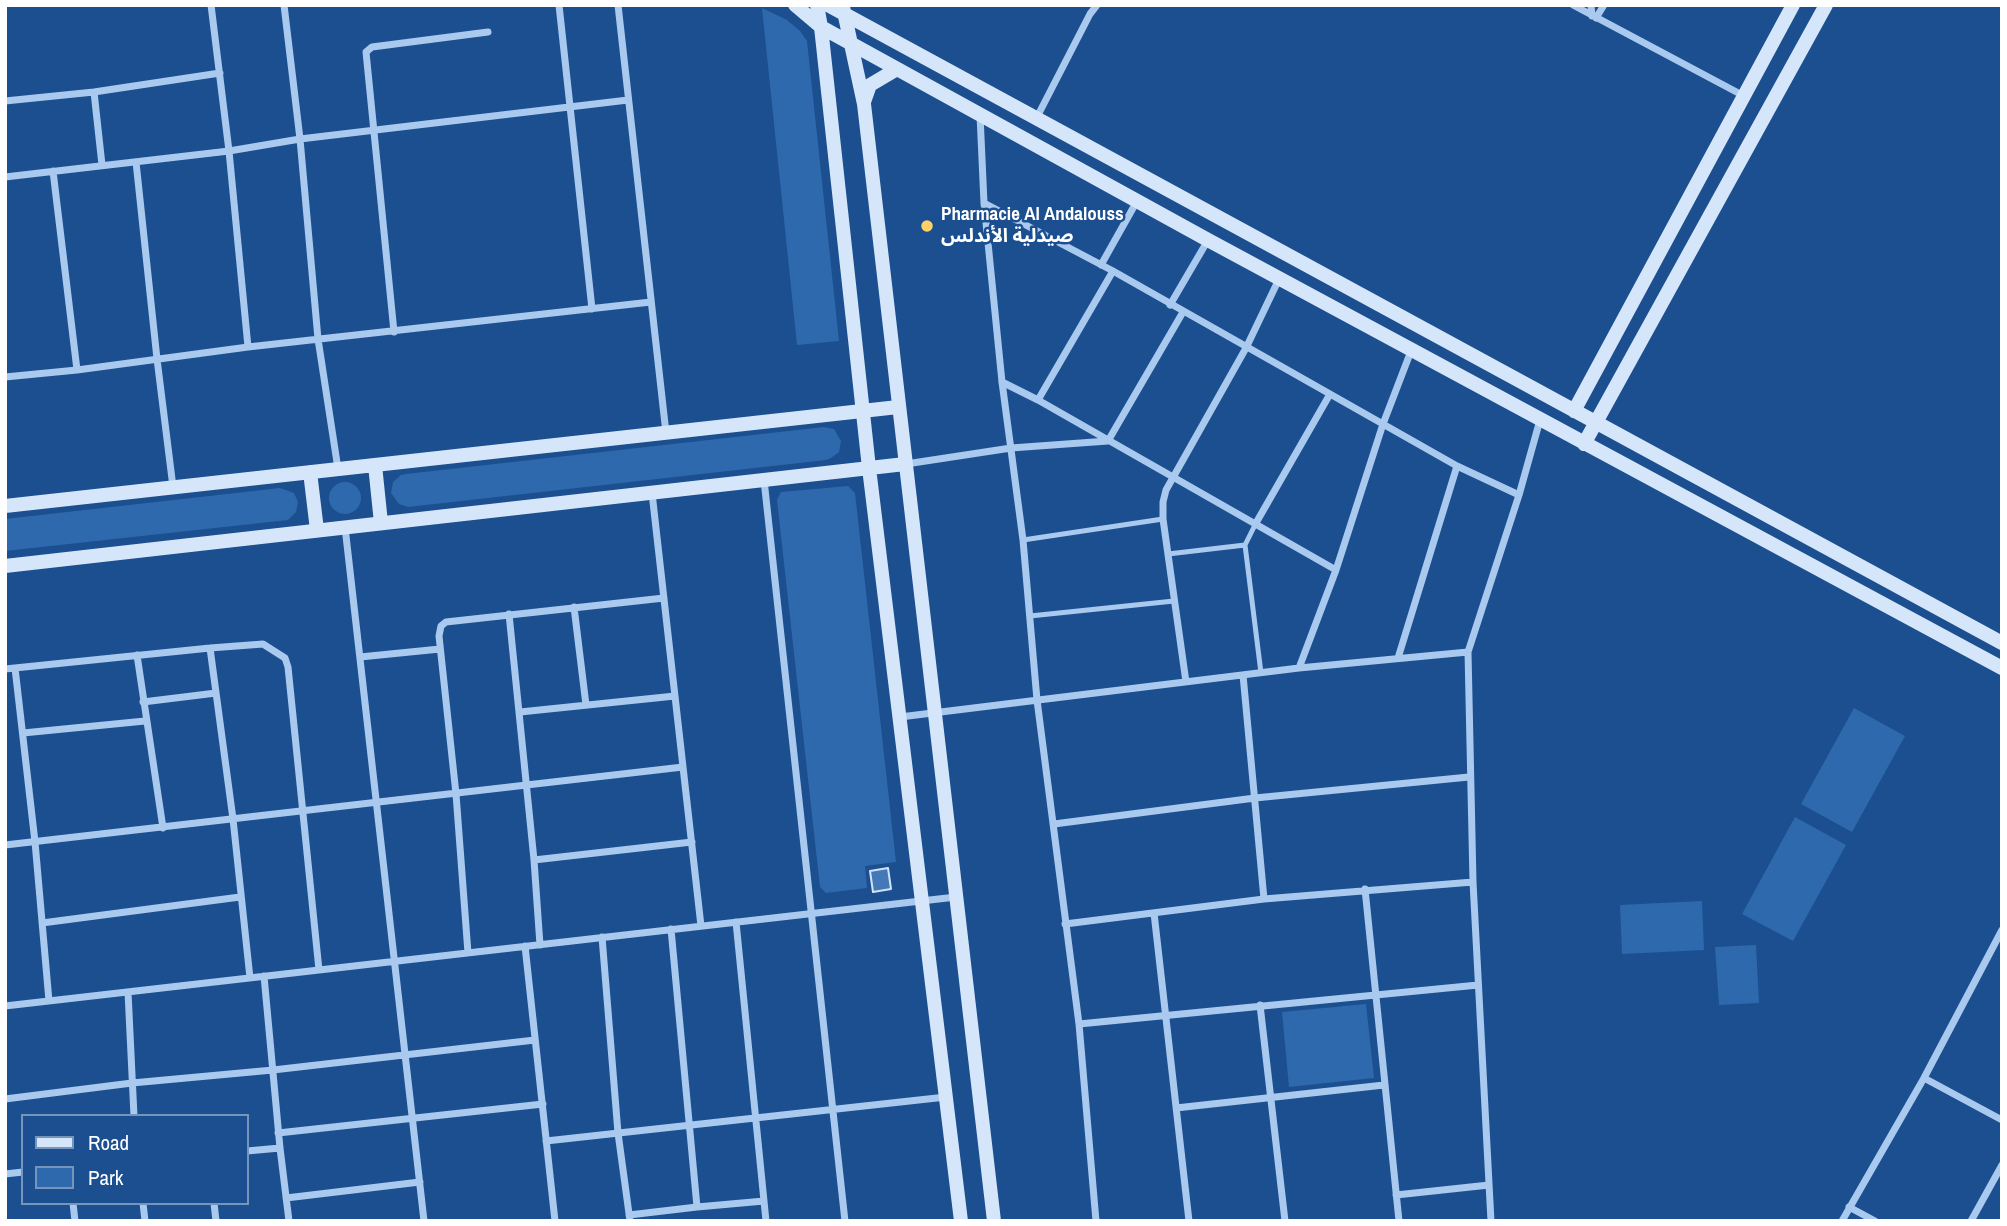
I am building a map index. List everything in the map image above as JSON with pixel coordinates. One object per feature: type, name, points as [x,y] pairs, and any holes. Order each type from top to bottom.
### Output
[{"type":"main road","points":[[796,5],[821,27],[980,115],[1411,351],[1996,665],[2002,643],[904,48],[843,8],[828,5]]},
{"type":"main road","points":[[817,5],[869,468],[961,1221]]},
{"type":"main road","points":[[1574,411],[1793,5]]},
{"type":"main road","points":[[1584,444],[1826,5]]},
{"type":"main road","points":[[843,8],[864,104],[994,1221]]},
{"type":"main road","points":[[864,104],[870,85],[897,69]]},
{"type":"main road","points":[[5,506],[898,407]]},
{"type":"main road","points":[[5,566],[905,464]]},
{"type":"main road","points":[[375,465],[381,523]]},
{"type":"main road","points":[[310,472],[317,530]]},
{"type":"street","points":[[211,5],[229,151],[248,347]]},
{"type":"street","points":[[284,5],[300,139],[318,339],[338,469]]},
{"type":"street","points":[[559,5],[592,309]]},
{"type":"street","points":[[618,5],[666,433]]},
{"type":"street","points":[[1036,120],[1097,5]]},
{"type":"street","points":[[1573,5],[1744,96]]},
{"type":"street","points":[[1591,5],[1594,17]]},
{"type":"street","points":[[1594,17],[1604,5]]},
{"type":"street","points":[[394,332],[365,55],[368,50],[488,32]]},
{"type":"street","points":[[5,101],[94,92],[220,74]]},
{"type":"street","points":[[94,92],[102,165]]},
{"type":"street","points":[[5,177],[229,151],[374,129],[628,100]]},
{"type":"street","points":[[980,115],[984,204],[1002,382],[1023,540],[1037,700],[1079,1024],[1096,1221]]},
{"type":"street","points":[[136,162],[173,487]]},
{"type":"street","points":[[53,171],[77,370]]},
{"type":"street","points":[[1101,265],[1137,201]]},
{"type":"street","points":[[984,204],[1112,271],[1457,466],[1518,495]]},
{"type":"street","points":[[1170,304],[1208,240]]},
{"type":"street","points":[[1038,400],[1112,271]]},
{"type":"street","points":[[1186,682],[1163,519],[1163,502],[1174,477],[1246,348],[1279,279]]},
{"type":"street","points":[[5,377],[651,302]]},
{"type":"street","points":[[1108,441],[1183,312]]},
{"type":"street","points":[[1299,668],[1411,351]]},
{"type":"street","points":[[1002,382],[1335,570]]},
{"type":"street","points":[[1256,523],[1330,394]]},
{"type":"street","points":[[1491,1221],[1473,882],[1468,652],[1540,420]]},
{"type":"street","points":[[905,464],[1010,448],[1108,441]]},
{"type":"street","points":[[1398,658],[1457,466]]},
{"type":"street","points":[[764,480],[845,1221]]},
{"type":"street","points":[[651,492],[701,926]]},
{"type":"street","points":[[345,527],[424,1221]]},
{"type":"street","points":[[468,953],[456,794],[439,630],[446,622],[664,598]]},
{"type":"street","points":[[574,607],[586,705]]},
{"type":"street","points":[[509,614],[540,945]]},
{"type":"street","points":[[5,669],[263,645],[285,658],[319,970]]},
{"type":"street","points":[[210,648],[233,818],[250,978]]},
{"type":"street","points":[[360,657],[440,649]]},
{"type":"street","points":[[900,718],[1299,668],[1468,652]]},
{"type":"street","points":[[137,655],[163,828]]},
{"type":"street","points":[[15,668],[35,842],[49,1001]]},
{"type":"street","points":[[1243,675],[1264,900]]},
{"type":"street","points":[[143,702],[216,693]]},
{"type":"street","points":[[520,712],[675,696]]},
{"type":"street","points":[[23,733],[145,721]]},
{"type":"street","points":[[5,845],[683,767]]},
{"type":"street","points":[[1054,824],[1255,798],[1469,777]]},
{"type":"street","points":[[534,860],[692,842]]},
{"type":"street","points":[[1065,924],[1364,889],[1473,882]]},
{"type":"street","points":[[1364,889],[1399,1221]]},
{"type":"street","points":[[42,923],[240,897]]},
{"type":"street","points":[[5,1006],[956,897]]},
{"type":"street","points":[[1154,913],[1189,1221]]},
{"type":"street","points":[[736,922],[766,1221]]},
{"type":"street","points":[[671,929],[697,1207]]},
{"type":"street","points":[[1842,1221],[1924,1077],[2002,930]]},
{"type":"street","points":[[602,937],[618,1133],[629,1218],[697,1207],[764,1201]]},
{"type":"street","points":[[525,946],[555,1221]]},
{"type":"street","points":[[1993,947],[2002,952]]},
{"type":"street","points":[[264,976],[279,1148],[289,1221]]},
{"type":"street","points":[[1079,1024],[1260,1004],[1478,985]]},
{"type":"street","points":[[128,992],[134,1114]]},
{"type":"street","points":[[1260,1004],[1285,1221]]},
{"type":"street","points":[[5,1099],[535,1040]]},
{"type":"street","points":[[1924,1077],[2002,1120]]},
{"type":"street","points":[[1176,1108],[1384,1085]]},
{"type":"street","points":[[547,1140],[946,1097]]},
{"type":"street","points":[[278,1133],[543,1104]]},
{"type":"street","points":[[248,1151],[279,1148]]},
{"type":"street","points":[[1971,1221],[2002,1165]]},
{"type":"street","points":[[286,1198],[419,1182]]},
{"type":"street","points":[[1396,1195],[1489,1185]]},
{"type":"street","points":[[1849,1207],[1875,1221]]},
{"type":"lane","points":[[1023,540],[1163,519]]},
{"type":"lane","points":[[1256,523],[1245,545],[1261,673]]},
{"type":"lane","points":[[1168,554],[1245,545]]},
{"type":"lane","points":[[1030,616],[1174,601]]},
{"type":"green space","points":[[762,8],[787,20],[807,41],[839,341],[797,345]]},
{"type":"green space","points":[[824,427],[834,429],[841,441],[839,452],[826,460],[408,507],[399,504],[391,493],[393,482],[406,474]]},
{"type":"green space","points":[[345,482],[356,487],[361,498],[356,509],[345,514],[334,509],[329,498],[334,487]]},
{"type":"green space","points":[[848,486],[855,493],[896,862],[865,866],[867,888],[826,893],[820,887],[777,500],[781,492]]},
{"type":"green space","points":[[280,488],[294,493],[298,502],[296,512],[288,520],[5,551],[5,519]]},
{"type":"green space","points":[[1854,708],[1905,736],[1852,832],[1801,804]]},
{"type":"green space","points":[[1795,817],[1846,845],[1793,941],[1742,914]]},
{"type":"green space","points":[[1702,901],[1704,950],[1622,954],[1620,905]]},
{"type":"green space","points":[[1756,945],[1759,1003],[1719,1005],[1715,947]]},
{"type":"green space","points":[[1366,1004],[1374,1078],[1289,1087],[1282,1012]]},
{"type":"building","points":[[888,868],[891,889],[873,892],[870,871]]},
{"type":"place","name":"Pharmacie Al Andalouss صيدلية الأندلس","points":[[927,226]]}]
